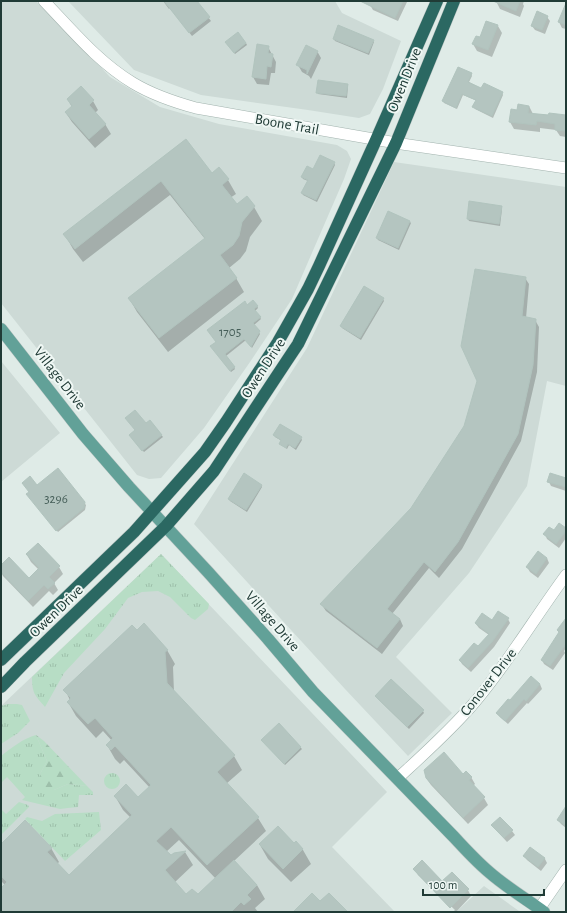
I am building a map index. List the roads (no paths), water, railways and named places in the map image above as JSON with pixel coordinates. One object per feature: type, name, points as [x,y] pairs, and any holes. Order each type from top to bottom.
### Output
[{"type":"highway","name":"Owen Drive","points":[[1,660],[152,512],[205,452],[226,422],[278,342],[300,304],[319,266],[376,140],[437,1]]},
{"type":"highway","name":"Owen Drive","points":[[1,687],[166,526],[214,471],[298,344],[396,143],[454,1]]},
{"type":"main road","name":"Village Drive","points":[[2,332],[98,453],[259,629],[313,692],[398,778],[471,856],[503,884],[542,910]]},
{"type":"street","name":"Boone Trail","points":[[44,1],[89,49],[117,73],[134,84],[173,101],[196,108],[376,140],[566,168]]},
{"type":"street","name":"Conover Drive","points":[[398,778],[450,729],[474,703],[566,574]]},
{"type":"street","points":[[542,910],[566,870]]}]
